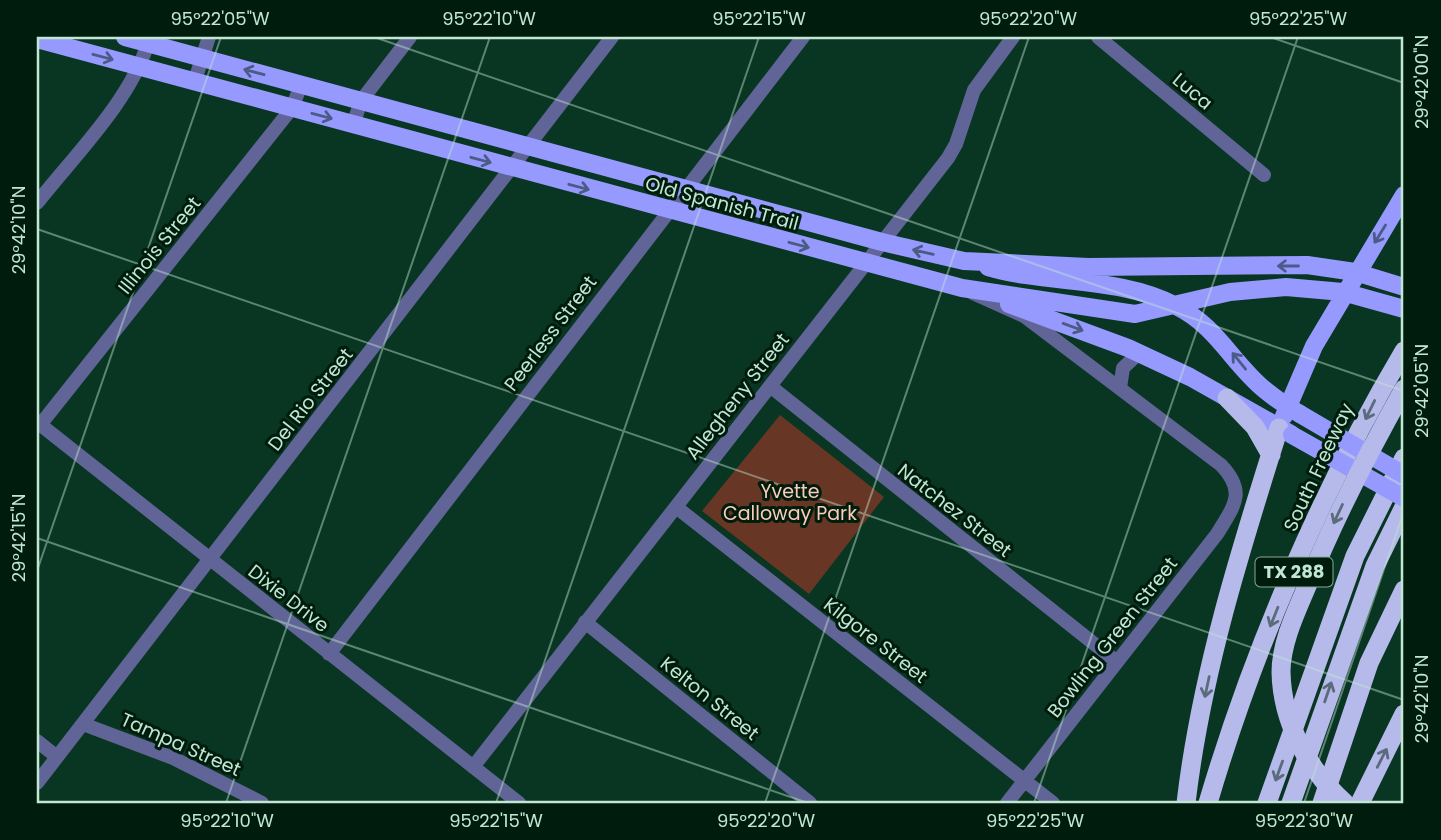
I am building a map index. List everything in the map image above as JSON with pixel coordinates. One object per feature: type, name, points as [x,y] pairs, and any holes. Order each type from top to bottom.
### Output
[{"type":"highway","name":"South Freeway","points":[[1208,803],[1230,727],[1285,589],[1375,401],[1404,351]]},
{"type":"highway","points":[[1346,803],[1314,771],[1293,730],[1281,671],[1292,624],[1322,549],[1363,462],[1404,389]]},
{"type":"highway","points":[[1227,398],[1255,427],[1271,455]]},
{"type":"highway","points":[[1186,803],[1192,754],[1228,590],[1271,455],[1286,432]]},
{"type":"highway","points":[[1267,803],[1355,556],[1404,458]]},
{"type":"highway","points":[[1291,803],[1370,579],[1404,507]]},
{"type":"highway","points":[[1322,803],[1370,663],[1404,590]]},
{"type":"highway","points":[[1360,803],[1404,714]]},
{"type":"main road","name":"Old Spanish Trail","points":[[125,37],[882,242],[964,261],[1088,267],[1307,265],[1355,272],[1404,287]]},
{"type":"main road","name":"Old Spanish Trail","points":[[37,39],[962,288],[1135,314],[1230,292],[1305,288],[1343,292],[1404,309]]},
{"type":"main road","points":[[1286,432],[1314,346],[1343,292],[1404,195]]},
{"type":"main road","points":[[964,261],[1017,276],[1134,291],[1177,306],[1211,330],[1264,389],[1294,410],[1404,475]]},
{"type":"main road","points":[[962,288],[1139,353],[1227,398],[1404,498]]},
{"type":"street","points":[[194,83],[209,37]]},
{"type":"street","points":[[353,125],[361,101],[410,37]]},
{"type":"street","name":"Del Rio Street","points":[[37,783],[513,169],[612,37]]},
{"type":"street","name":"Peerless Street","points":[[329,654],[803,37]]},
{"type":"street","name":"Allegheny Street","points":[[472,767],[948,158],[956,144],[974,90],[1013,37]]},
{"type":"street","name":"Luca","points":[[1098,37],[1264,175]]},
{"type":"street","points":[[37,203],[141,68],[148,43]]},
{"type":"street","name":"Illinois Street","points":[[38,423],[292,108],[301,85]]},
{"type":"street","points":[[962,288],[1024,316],[1120,388]]},
{"type":"street","points":[[1120,388],[1119,379],[1123,368],[1139,353]]},
{"type":"street","name":"Natchez Street","points":[[770,386],[1117,662]]},
{"type":"street","name":"Bowling Green Street","points":[[1007,803],[1217,534],[1235,501],[1237,489],[1232,477],[1221,465],[1120,388]]},
{"type":"street","name":"Dixie Drive","points":[[38,423],[519,803]]},
{"type":"street","name":"Kilgore Street","points":[[676,507],[1053,803]]},
{"type":"street","name":"Kelton Street","points":[[584,622],[810,803]]},
{"type":"street","name":"Tampa Street","points":[[83,724],[173,758],[262,803]]},
{"type":"street","points":[[37,741],[57,757]]},
{"type":"green space","name":"Yvette Calloway Park","points":[[780,415],[884,497],[809,594],[702,511]]}]
